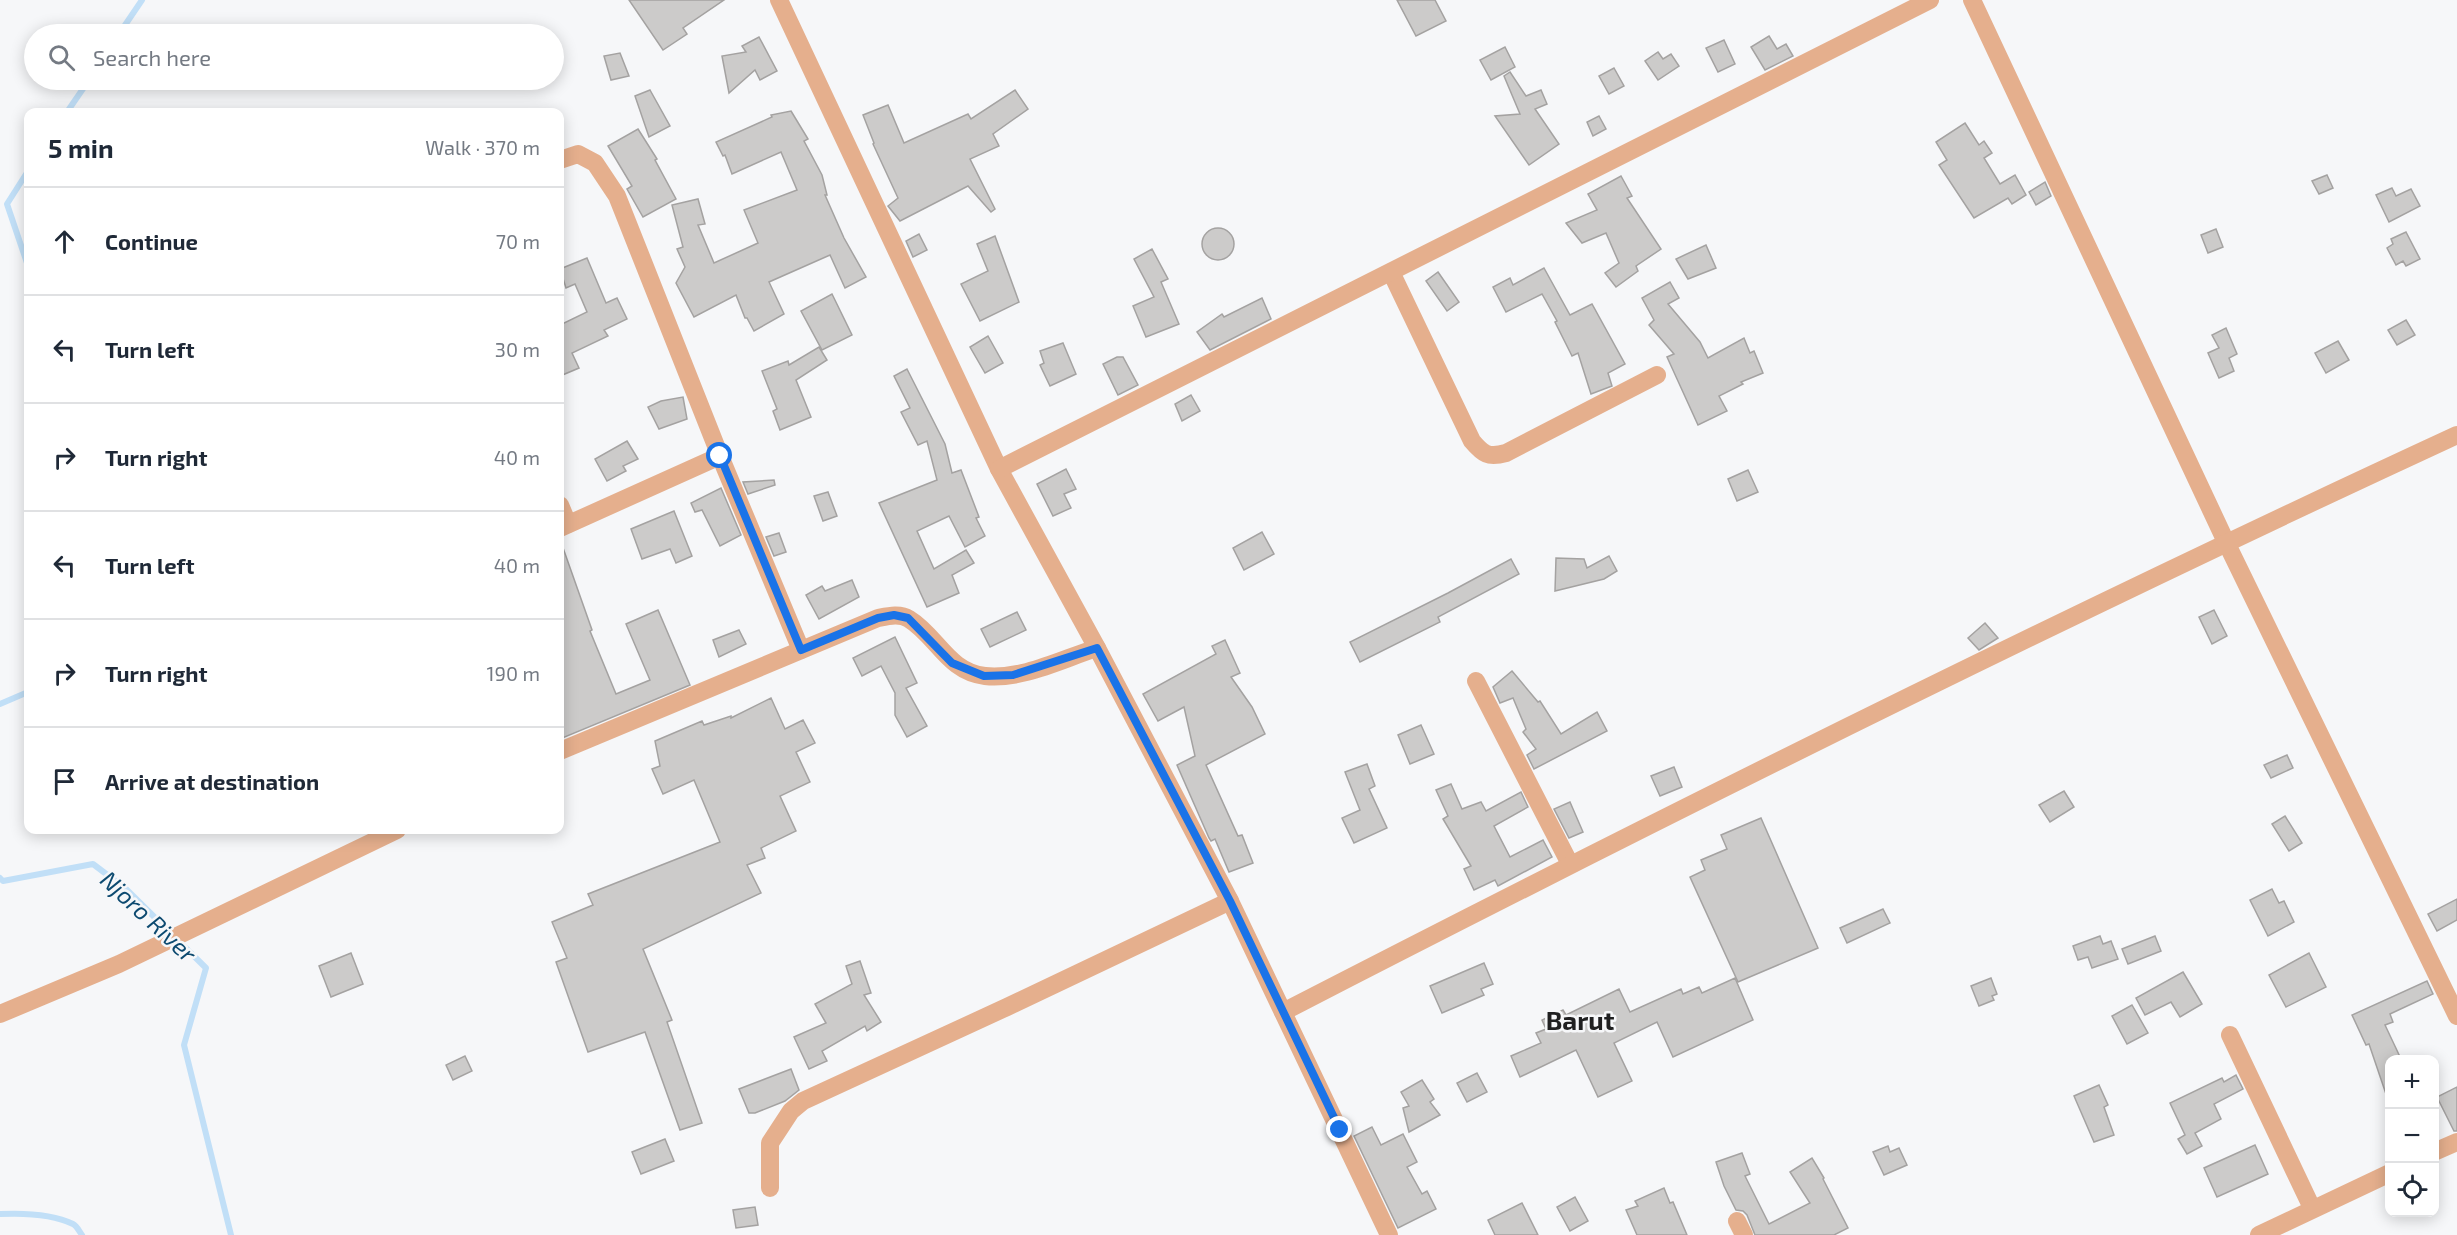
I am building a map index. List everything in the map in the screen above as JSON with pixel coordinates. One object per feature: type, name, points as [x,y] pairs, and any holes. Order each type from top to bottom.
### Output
[{"type":"street","points":[[779,0],[999,469],[1097,648],[1230,901],[1389,1235]]},
{"type":"street","points":[[999,469],[1930,0]]},
{"type":"street","points":[[1972,0],[2226,542],[2457,1016]]},
{"type":"street","points":[[564,159],[578,154],[595,163],[616,196],[720,456],[801,650]]},
{"type":"street","points":[[1391,272],[1472,441],[1484,454],[1492,456],[1506,453],[1657,375]]},
{"type":"street","points":[[1283,1012],[1570,864],[2226,542],[2457,435]]},
{"type":"street","points":[[564,526],[720,456]]},
{"type":"street","points":[[564,749],[878,618],[894,615],[908,618],[952,663],[984,676],[1013,675],[1097,648]]},
{"type":"street","points":[[1476,681],[1570,864]]},
{"type":"street","points":[[0,1014],[119,964],[389,834]]},
{"type":"street","points":[[770,1188],[770,1143],[791,1111],[802,1101],[1230,901]]},
{"type":"street","points":[[2230,1035],[2312,1208]]},
{"type":"street","points":[[2439,1150],[2457,1142]]},
{"type":"street","points":[[2259,1235],[2385,1175]]},
{"type":"building","points":[[629,0],[724,0],[683,28],[687,34],[663,50]]},
{"type":"building","points":[[1397,0],[1435,0],[1446,21],[1416,36]]},
{"type":"building","points":[[1769,36],[1777,49],[1786,44],[1793,56],[1765,70],[1751,47]]},
{"type":"building","points":[[759,37],[777,71],[760,80],[755,70],[729,93],[722,56],[746,52],[742,46]]},
{"type":"building","points":[[1724,40],[1735,64],[1718,72],[1706,48]]},
{"type":"building","points":[[1505,47],[1515,67],[1491,80],[1480,60]]},
{"type":"building","points":[[1658,52],[1663,59],[1671,54],[1679,66],[1658,80],[1645,61]]},
{"type":"building","points":[[620,53],[629,76],[611,80],[604,56]]},
{"type":"building","points":[[1614,68],[1624,86],[1609,94],[1599,76]]},
{"type":"building","points":[[1510,72],[1526,96],[1541,90],[1547,104],[1535,109],[1559,144],[1529,165],[1495,116],[1520,114],[1504,76]]},
{"type":"building","points":[[650,90],[670,126],[649,137],[635,96]]},
{"type":"building","points":[[1015,90],[1028,109],[993,134],[999,146],[970,159],[995,209],[991,212],[968,186],[900,221],[888,206],[898,198],[873,144],[863,115],[888,105],[904,143],[968,114],[971,119]]},
{"type":"building","points":[[791,111],[808,139],[804,141],[822,175],[827,195],[825,195],[844,238],[866,277],[845,288],[830,255],[769,282],[784,314],[754,331],[745,318],[736,295],[694,317],[676,283],[685,267],[677,249],[683,247],[672,205],[698,199],[705,224],[698,225],[714,263],[758,243],[744,210],[797,190],[781,152],[732,174],[725,155],[723,156],[716,142],[772,117],[771,115]]},
{"type":"building","points":[[1599,116],[1606,129],[1593,136],[1587,122]]},
{"type":"building","points":[[1965,123],[1979,145],[1984,141],[1992,153],[1984,158],[2000,184],[2015,175],[2026,195],[2012,204],[2008,198],[1974,218],[1939,165],[1947,160],[1936,142]]},
{"type":"building","points":[[638,129],[657,159],[655,160],[676,199],[643,217],[627,189],[632,186],[608,146]]},
{"type":"building","points":[[2327,175],[2333,188],[2319,194],[2312,181]]},
{"type":"building","points":[[1621,176],[1632,196],[1627,198],[1661,249],[1636,266],[1638,271],[1616,287],[1605,273],[1619,263],[1606,233],[1582,243],[1566,223],[1597,210],[1588,194]]},
{"type":"building","points":[[2045,182],[2051,196],[2036,205],[2029,192]]},
{"type":"building","points":[[2392,188],[2396,196],[2411,189],[2420,206],[2389,222],[2376,195]]},
{"type":"building","points":[[1218,228],[1229,233],[1234,244],[1229,255],[1218,260],[1207,255],[1202,244],[1207,233]]},
{"type":"building","points":[[2216,229],[2223,247],[2208,253],[2201,235]]},
{"type":"building","points":[[2406,232],[2420,259],[2406,266],[2403,261],[2396,265],[2387,248],[2393,244],[2391,239]]},
{"type":"building","points":[[919,234],[927,250],[913,257],[906,241]]},
{"type":"building","points":[[995,236],[1019,302],[980,321],[961,284],[988,271],[977,244]]},
{"type":"building","points":[[1706,245],[1716,268],[1688,279],[1676,259]]},
{"type":"building","points":[[1152,249],[1168,279],[1161,282],[1179,324],[1146,337],[1133,306],[1154,297],[1134,259]]},
{"type":"building","points":[[587,258],[606,303],[617,298],[627,319],[604,330],[608,336],[572,353],[579,368],[564,374],[564,323],[587,312],[575,284],[566,288],[564,267]]},
{"type":"building","points":[[1544,268],[1570,315],[1592,304],[1625,364],[1608,373],[1612,386],[1591,394],[1578,353],[1572,356],[1542,294],[1506,312],[1493,287],[1510,278],[1513,285]]},
{"type":"building","points":[[1438,272],[1459,302],[1447,311],[1426,281]]},
{"type":"building","points":[[1670,282],[1679,298],[1668,304],[1700,342],[1708,358],[1744,338],[1750,353],[1754,351],[1763,373],[1741,382],[1743,384],[1719,396],[1727,411],[1698,425],[1667,357],[1674,354],[1649,325],[1654,320],[1642,298]]},
{"type":"building","points":[[832,294],[852,335],[822,350],[801,311]]},
{"type":"building","points":[[1262,298],[1271,319],[1210,350],[1197,332],[1222,314],[1224,317]]},
{"type":"building","points":[[2406,320],[2415,335],[2397,345],[2388,330]]},
{"type":"building","points":[[2226,328],[2237,354],[2229,358],[2234,371],[2219,378],[2208,353],[2219,348],[2212,335]]},
{"type":"building","points":[[988,336],[1003,363],[985,373],[970,347]]},
{"type":"building","points":[[2338,341],[2349,360],[2326,373],[2315,353]]},
{"type":"building","points":[[1063,343],[1076,374],[1050,386],[1040,365],[1044,363],[1040,351]]},
{"type":"building","points":[[819,347],[827,360],[796,380],[811,417],[780,430],[773,411],[777,409],[762,371],[788,361],[789,365]]},
{"type":"building","points":[[1117,357],[1123,357],[1138,385],[1118,395],[1103,364]]},
{"type":"building","points":[[907,369],[945,444],[952,473],[961,470],[979,517],[976,518],[985,536],[965,547],[949,516],[917,531],[934,569],[966,550],[974,563],[952,575],[959,593],[927,607],[879,503],[937,480],[927,441],[918,445],[901,412],[910,408],[894,376]]},
{"type":"building","points":[[1191,395],[1200,411],[1182,421],[1175,404]]},
{"type":"building","points":[[683,397],[687,419],[659,429],[648,407],[661,401]]},
{"type":"building","points":[[627,441],[638,459],[623,466],[626,471],[607,481],[595,459]]},
{"type":"building","points":[[1066,469],[1076,489],[1064,494],[1071,508],[1053,516],[1037,484]]},
{"type":"building","points":[[1748,470],[1758,492],[1737,501],[1728,479]]},
{"type":"building","points":[[774,480],[775,485],[748,494],[743,482]]},
{"type":"building","points":[[721,488],[741,535],[720,546],[702,510],[695,512],[691,503]]},
{"type":"building","points":[[828,492],[837,516],[823,521],[814,496]]},
{"type":"building","points":[[674,511],[692,556],[676,563],[670,549],[642,559],[631,529]]},
{"type":"building","points":[[1262,532],[1274,554],[1244,570],[1233,548]]},
{"type":"building","points":[[779,533],[786,552],[774,556],[766,537]]},
{"type":"building","points":[[564,551],[592,630],[590,631],[616,694],[650,680],[626,624],[658,610],[690,685],[564,737]]},
{"type":"building","points":[[1609,556],[1617,571],[1604,579],[1555,591],[1556,558],[1584,559],[1587,568]]},
{"type":"building","points":[[1511,559],[1519,574],[1438,617],[1440,622],[1360,662],[1350,642]]},
{"type":"building","points":[[852,580],[859,597],[819,619],[806,595],[822,586],[825,591]]},
{"type":"building","points":[[2214,610],[2227,636],[2212,644],[2199,617]]},
{"type":"building","points":[[1017,612],[1026,630],[990,647],[981,629]]},
{"type":"building","points":[[1985,623],[1998,638],[1979,650],[1968,638]]},
{"type":"building","points":[[739,630],[746,644],[719,657],[713,640]]},
{"type":"building","points":[[895,637],[917,683],[906,688],[927,726],[907,737],[895,715],[895,693],[881,666],[862,676],[853,658]]},
{"type":"building","points":[[1225,640],[1240,673],[1231,677],[1252,707],[1265,734],[1206,765],[1238,836],[1242,835],[1253,863],[1229,872],[1215,839],[1211,841],[1209,838],[1177,765],[1195,756],[1184,707],[1158,721],[1143,694],[1216,654],[1212,646]]},
{"type":"building","points":[[1512,671],[1538,702],[1540,701],[1561,734],[1597,712],[1607,731],[1534,769],[1527,755],[1536,749],[1523,732],[1526,729],[1513,698],[1500,703],[1493,687]]},
{"type":"building","points":[[771,698],[785,729],[803,720],[815,743],[796,752],[810,782],[780,796],[796,831],[761,848],[765,858],[747,865],[761,893],[643,949],[672,1020],[667,1022],[702,1123],[680,1130],[645,1032],[588,1052],[556,962],[567,958],[552,922],[593,905],[588,894],[720,842],[694,780],[663,794],[652,769],[660,766],[655,741],[702,721],[704,725],[731,716],[731,718]]},
{"type":"building","points":[[1421,725],[1434,754],[1410,764],[1398,735]]},
{"type":"building","points":[[2287,755],[2293,768],[2271,778],[2264,765]]},
{"type":"building","points":[[1367,764],[1375,786],[1369,789],[1387,828],[1354,843],[1342,818],[1360,810],[1345,772]]},
{"type":"building","points":[[1674,767],[1682,787],[1660,796],[1651,776]]},
{"type":"building","points":[[1451,784],[1462,809],[1481,802],[1486,811],[1521,792],[1528,807],[1494,826],[1510,857],[1543,840],[1552,857],[1498,886],[1495,880],[1474,890],[1464,869],[1471,866],[1443,819],[1448,816],[1436,790]]},
{"type":"building","points":[[2064,791],[2074,807],[2050,822],[2039,805]]},
{"type":"building","points":[[1570,802],[1583,832],[1569,838],[1554,809]]},
{"type":"building","points":[[2285,816],[2302,843],[2289,851],[2272,824]]},
{"type":"building","points":[[1761,818],[1818,948],[1738,982],[1690,877],[1705,870],[1701,860],[1727,849],[1721,835]]},
{"type":"building","points":[[2272,889],[2279,903],[2284,901],[2294,922],[2268,936],[2250,900]]},
{"type":"building","points":[[2457,899],[2457,920],[2437,931],[2428,914]]},
{"type":"building","points":[[1883,909],[1890,923],[1847,943],[1840,928]]},
{"type":"building","points":[[2100,936],[2103,944],[2111,941],[2118,959],[2092,968],[2088,957],[2078,960],[2073,946]]},
{"type":"building","points":[[2155,936],[2161,951],[2128,964],[2122,949]]},
{"type":"building","points":[[351,953],[363,984],[331,997],[319,966]]},
{"type":"building","points":[[2309,953],[2326,987],[2286,1007],[2269,975]]},
{"type":"building","points":[[860,961],[871,993],[864,995],[881,1022],[867,1031],[865,1026],[822,1051],[827,1061],[809,1069],[794,1037],[826,1023],[815,1004],[852,984],[846,966]]},
{"type":"building","points":[[1484,963],[1493,984],[1481,989],[1484,995],[1442,1013],[1430,986]]},
{"type":"building","points":[[2183,972],[2202,1004],[2180,1017],[2171,1002],[2145,1015],[2136,998]]},
{"type":"building","points":[[1735,978],[1753,1020],[1673,1057],[1657,1022],[1614,1043],[1632,1081],[1598,1097],[1576,1050],[1520,1077],[1511,1056],[1541,1043],[1536,1033],[1546,1029],[1542,1020],[1563,1010],[1566,1015],[1619,989],[1630,1012],[1681,989],[1683,994],[1699,987],[1702,993]]},
{"type":"building","points":[[1991,978],[1997,994],[1992,996],[1994,1000],[1979,1006],[1971,986]]},
{"type":"building","points":[[2427,981],[2433,994],[2390,1014],[2393,1022],[2385,1025],[2399,1055],[2385,1055],[2385,1091],[2369,1044],[2366,1045],[2352,1015]]},
{"type":"building","points":[[2132,1005],[2148,1033],[2127,1044],[2112,1016]]},
{"type":"building","points":[[465,1056],[472,1071],[453,1080],[446,1065]]},
{"type":"building","points":[[791,1069],[799,1090],[785,1101],[755,1113],[749,1113],[739,1089]]},
{"type":"building","points":[[1477,1073],[1487,1092],[1467,1102],[1457,1083]]},
{"type":"building","points":[[2236,1075],[2243,1089],[2214,1104],[2221,1119],[2195,1133],[2202,1146],[2187,1154],[2178,1139],[2185,1135],[2170,1103],[2222,1078],[2224,1082]]},
{"type":"building","points":[[1422,1080],[1434,1099],[1430,1102],[1440,1115],[1409,1132],[1403,1108],[1409,1106],[1401,1092]]},
{"type":"building","points":[[2099,1085],[2108,1105],[2104,1107],[2114,1135],[2094,1142],[2074,1096]]},
{"type":"building","points":[[2457,1087],[2457,1131],[2454,1131],[2439,1101],[2439,1096]]},
{"type":"building","points":[[1372,1127],[1381,1145],[1403,1134],[1417,1162],[1407,1167],[1422,1194],[1427,1191],[1436,1209],[1398,1228],[1354,1136]]},
{"type":"building","points":[[665,1139],[674,1161],[641,1174],[632,1152]]},
{"type":"building","points":[[2255,1145],[2268,1174],[2217,1197],[2204,1168]]},
{"type":"building","points":[[1888,1146],[1890,1152],[1899,1148],[1907,1165],[1884,1175],[1873,1152]]},
{"type":"building","points":[[1742,1153],[1750,1174],[1745,1176],[1769,1224],[1810,1203],[1790,1172],[1812,1158],[1848,1228],[1834,1235],[1755,1235],[1747,1215],[1743,1211],[1736,1210],[1724,1186],[1716,1162]]},
{"type":"building","points":[[1664,1188],[1670,1203],[1673,1202],[1687,1235],[1637,1235],[1626,1210],[1638,1206],[1635,1201]]},
{"type":"building","points":[[1575,1197],[1588,1221],[1570,1231],[1557,1207]]},
{"type":"building","points":[[1522,1203],[1538,1235],[1495,1235],[1488,1220]]},
{"type":"building","points":[[755,1207],[758,1225],[736,1228],[733,1210]]},
{"type":"waterway","name":"Njoro River","points":[[126,24],[142,0]]},
{"type":"waterway","name":"Njoro River","points":[[70,108],[82,90]]},
{"type":"waterway","name":"Njoro River","points":[[24,177],[7,204],[24,254]]},
{"type":"waterway","name":"Njoro River","points":[[0,704],[24,694]]},
{"type":"waterway","name":"Njoro River","points":[[0,878],[3,881],[93,864],[126,889],[206,968],[184,1045],[231,1235]]},
{"type":"waterway","name":"Njoro River","points":[[0,1214],[27,1214],[56,1218],[74,1225],[82,1235]]},
{"type":"district","name":"Barut","points":[[1580,1019]]},
{"type":"route","points":[[720,456],[801,650],[878,618],[894,615],[908,618],[952,663],[984,676],[1013,675],[1097,648],[1230,901],[1340,1130]]}]
